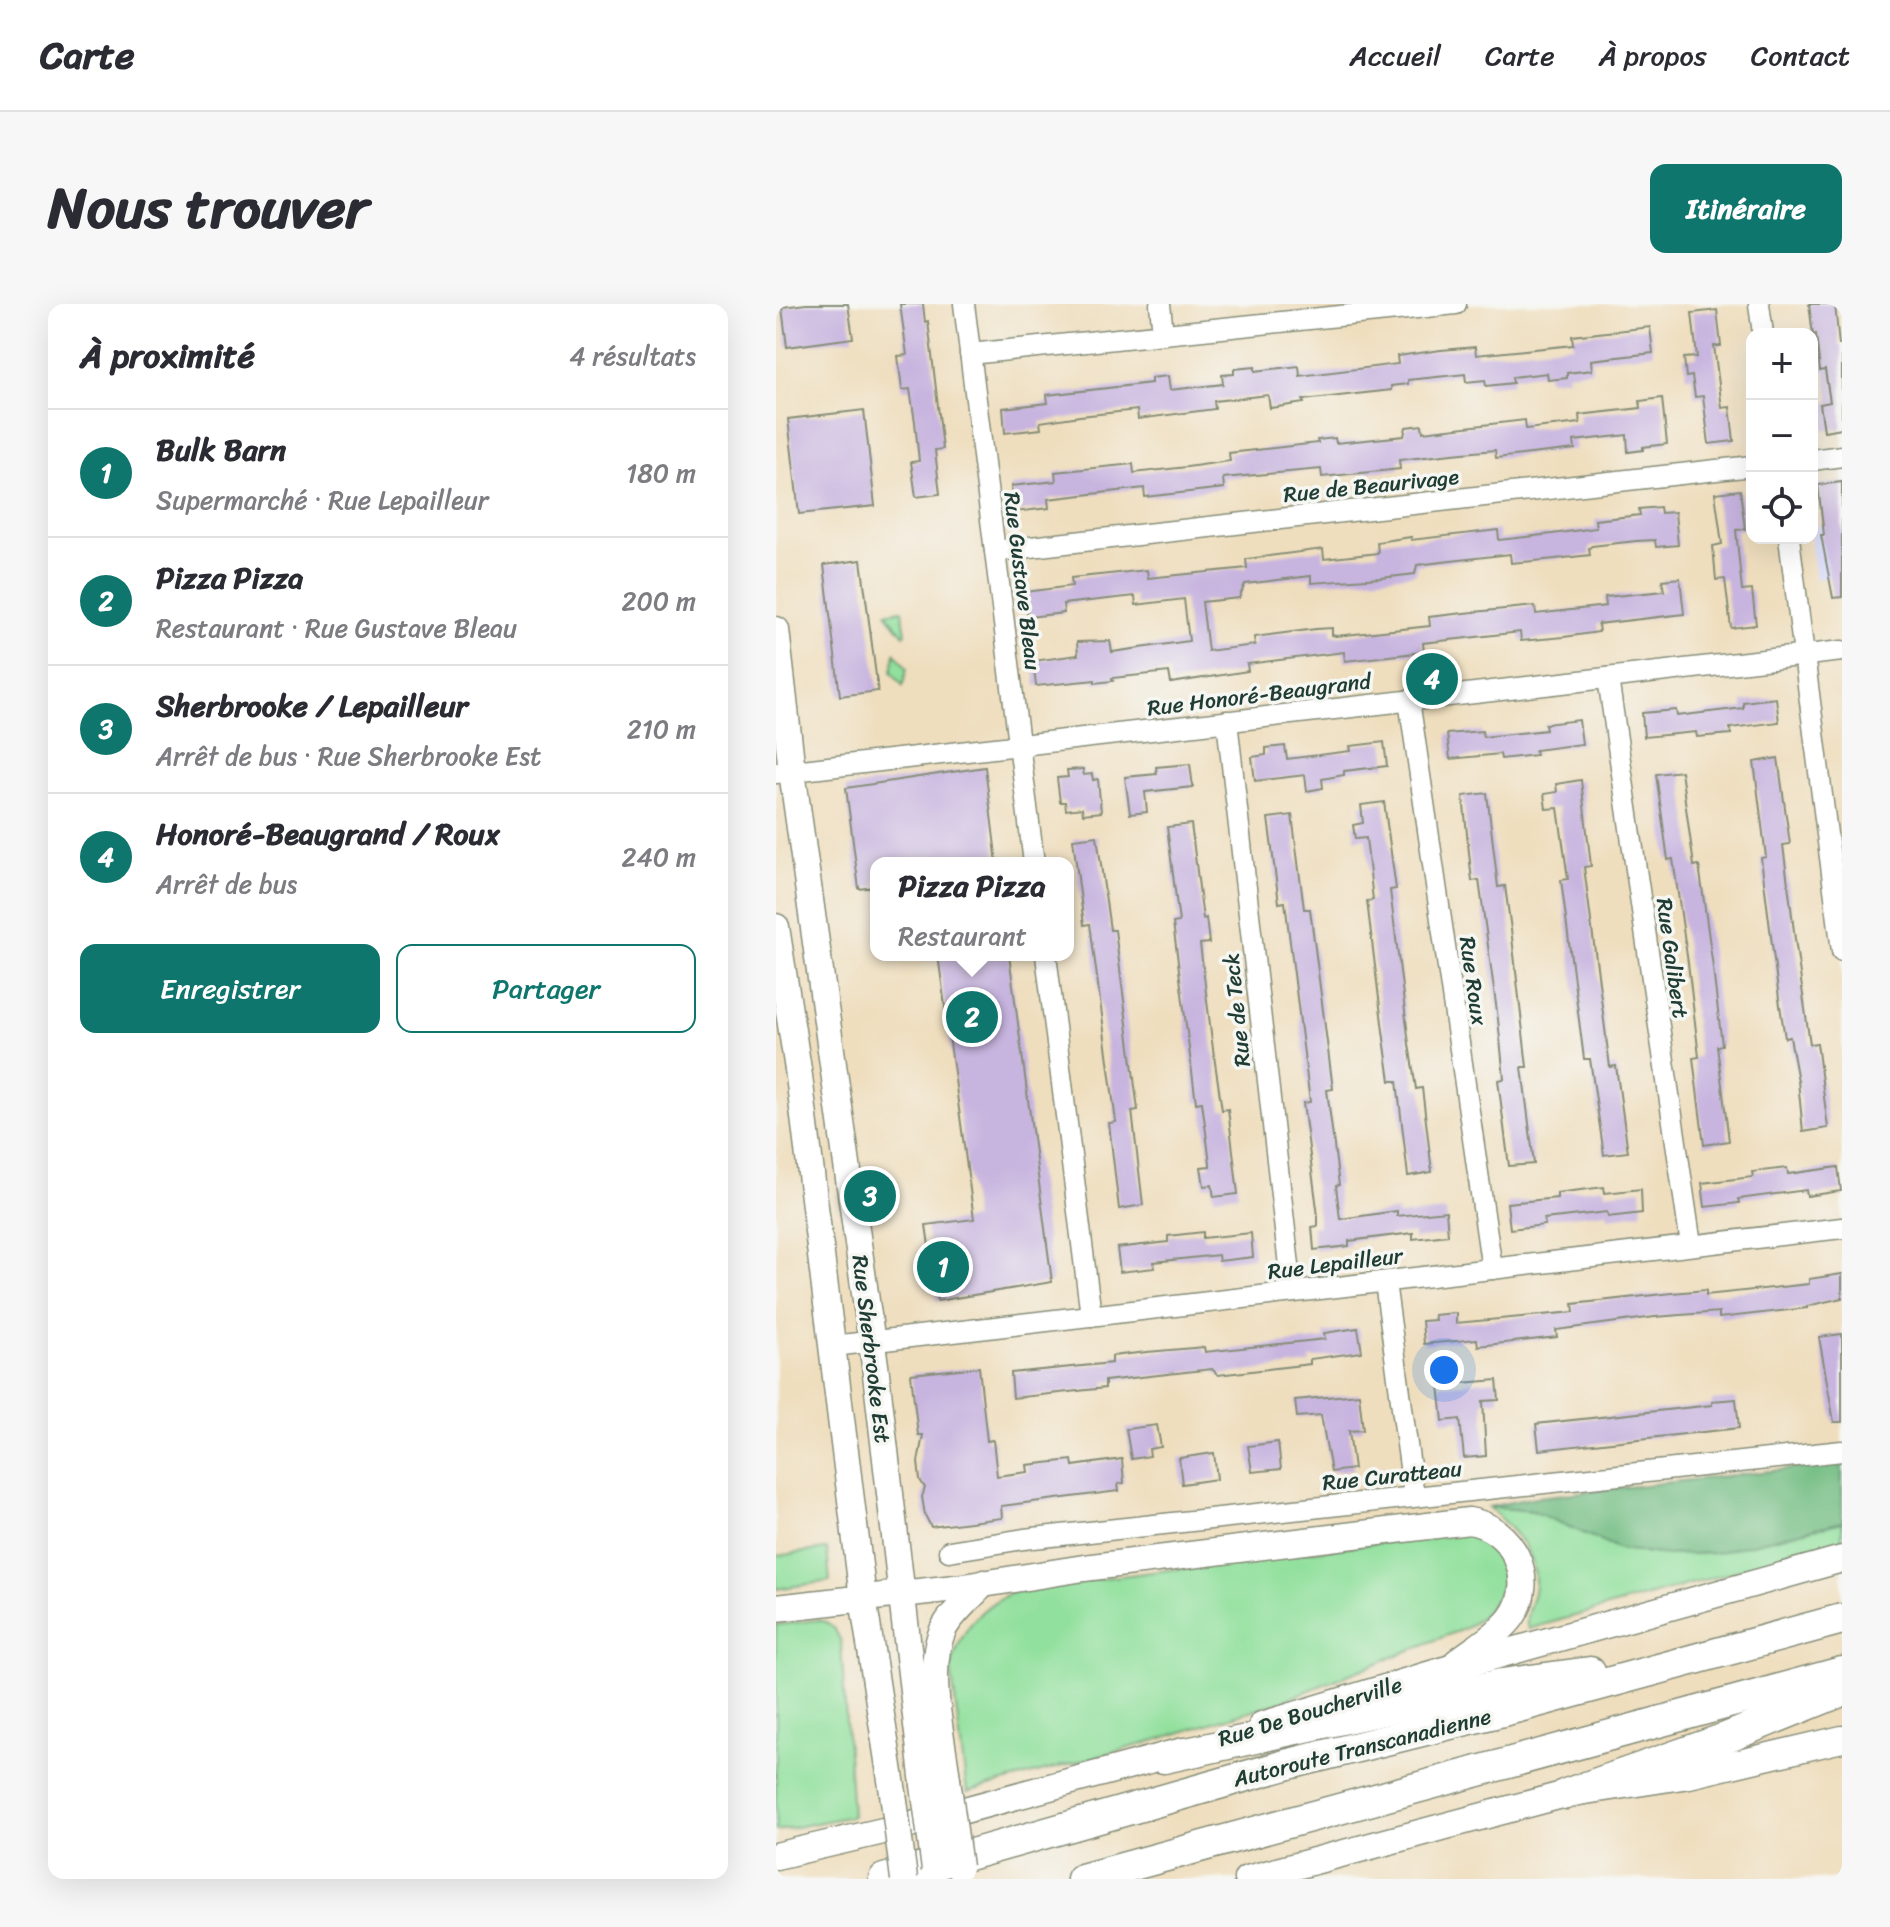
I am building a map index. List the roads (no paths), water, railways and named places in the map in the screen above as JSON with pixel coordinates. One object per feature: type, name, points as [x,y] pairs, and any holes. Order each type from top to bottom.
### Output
[{"type":"highway","name":"Autoroute Transcanadienne","points":[[884,1879],[1275,1768],[1715,1655],[1842,1619]]},
{"type":"highway","points":[[1164,1758],[1502,1684],[1715,1655]]},
{"type":"highway","points":[[1082,1879],[1842,1672]]},
{"type":"highway","points":[[1566,1794],[1726,1738],[1842,1691]]},
{"type":"main road","name":"Rue Sherbrooke Est","points":[[776,630],[784,772],[847,1152],[901,1594],[936,1782],[936,1879]]},
{"type":"main road","name":"Rue Sherbrooke Est","points":[[776,927],[799,1076],[863,1598],[904,1879]]},
{"type":"main road","points":[[776,1608],[1449,1522],[1482,1524],[1501,1535],[1515,1553],[1522,1581],[1519,1602],[1509,1620],[1448,1669]]},
{"type":"main road","name":"Rue De Boucherville","points":[[776,1856],[909,1825],[1164,1758],[1309,1709],[1842,1559]]},
{"type":"main road","points":[[957,1879],[959,1867],[936,1782],[937,1648],[950,1619],[984,1583]]},
{"type":"main road","points":[[1247,1879],[1566,1794],[1689,1775],[1842,1739]]},
{"type":"main road","points":[[1308,1879],[1329,1857]]},
{"type":"street","name":"Rue Gustave Bleau","points":[[964,304],[1033,857]]},
{"type":"street","points":[[1160,304],[1163,334]]},
{"type":"street","points":[[970,354],[1163,334],[1354,309],[1456,304]]},
{"type":"street","points":[[1759,304],[1762,328]]},
{"type":"street","points":[[1818,459],[1842,456]]},
{"type":"street","name":"Rue de Beaurivage","points":[[995,551],[1746,467]]},
{"type":"street","points":[[1790,544],[1837,880],[1842,951]]},
{"type":"street","name":"Rue Honoré-Beaugrand","points":[[784,772],[1842,651]]},
{"type":"street","name":"Rue Galibert","points":[[1608,678],[1691,1245]]},
{"type":"street","name":"Rue Roux","points":[[1409,700],[1492,1269]]},
{"type":"street","name":"Rue de Teck","points":[[1227,721],[1292,1292]]},
{"type":"street","points":[[1047,961],[1091,1316]]},
{"type":"street","name":"Rue Lepailleur","points":[[833,1346],[1842,1228]]},
{"type":"street","points":[[1385,1282],[1414,1496]]},
{"type":"street","name":"Rue Curatteau","points":[[949,1551],[1024,1539],[1842,1451]]},
{"type":"place","name":"Honoré-Beaugrand / Roux","points":[[1432,679]]},
{"type":"place","name":"Pizza Pizza","points":[[972,1017]]},
{"type":"place","name":"Sherbrooke / Lepailleur","points":[[870,1196]]},
{"type":"place","name":"Bulk Barn","points":[[943,1267]]}]
